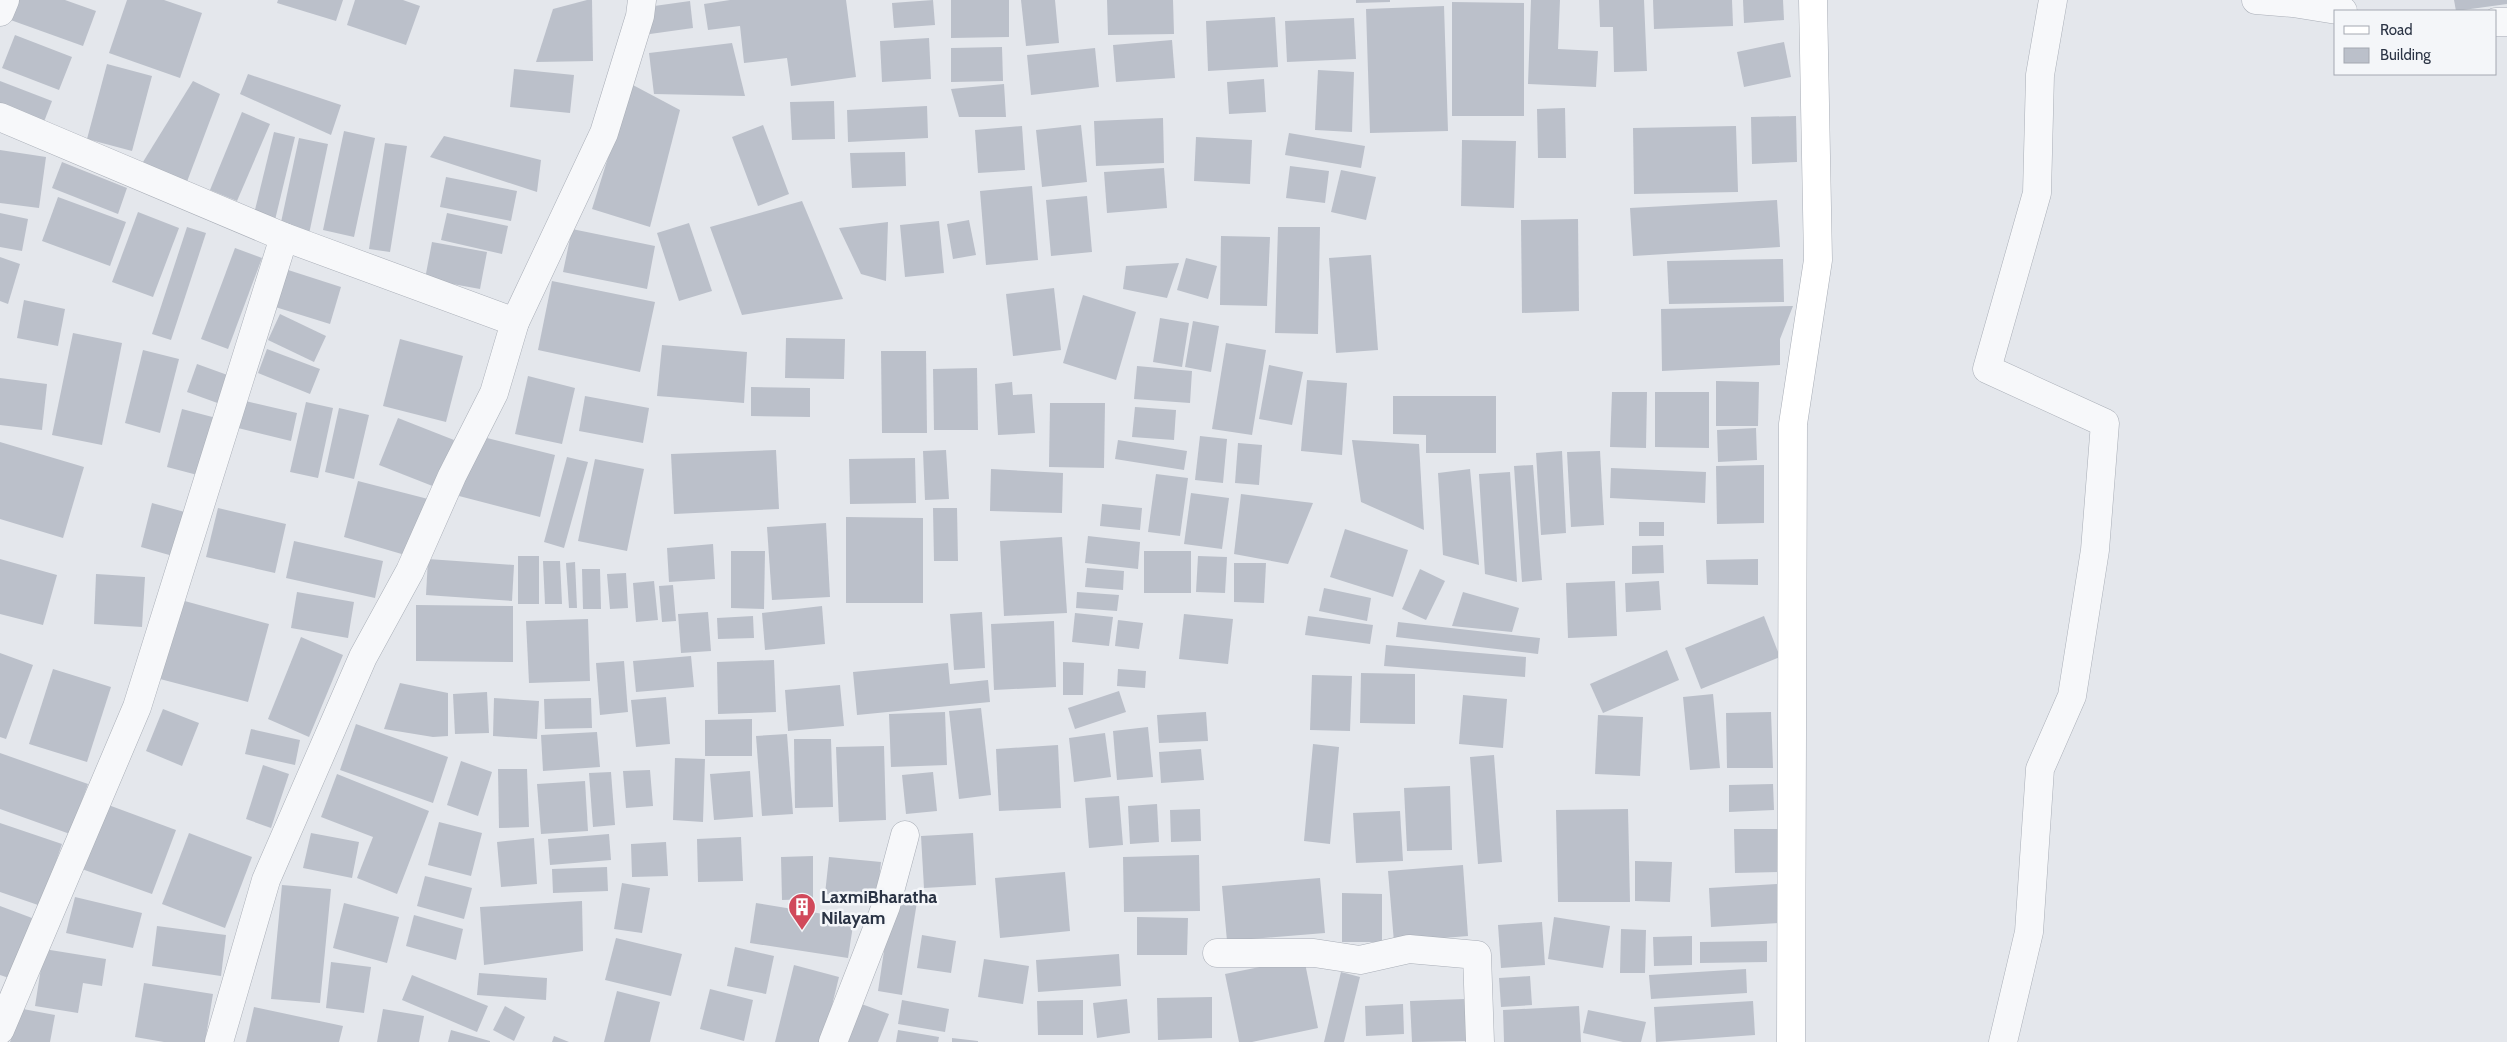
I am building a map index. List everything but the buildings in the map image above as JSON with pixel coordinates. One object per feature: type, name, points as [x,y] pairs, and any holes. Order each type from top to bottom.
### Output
[{"type":"main road","points":[[1792,1042],[1793,424],[1818,260],[1813,0]]},
{"type":"street","points":[[0,12],[5,0]]},
{"type":"street","points":[[219,1042],[266,880],[364,657],[410,571],[452,476],[494,393],[515,322],[604,133],[640,16],[642,0]]},
{"type":"street","points":[[2003,1042],[2029,932],[2040,769],[2072,696],[2095,550],[2104,423],[1987,369],[2037,193],[2040,75],[2053,0]]},
{"type":"street","points":[[2256,0],[2293,2],[2337,10]]},
{"type":"street","points":[[0,117],[284,237],[515,322]]},
{"type":"street","points":[[0,1030],[137,707],[284,237]]},
{"type":"street","points":[[832,1042],[886,906],[905,835]]},
{"type":"street","points":[[1217,953],[1314,954],[1360,960],[1409,949],[1477,955],[1480,1042]]},
{"type":"place","name":"LaxmiBharatha Nilayam","points":[[802,931]]}]
